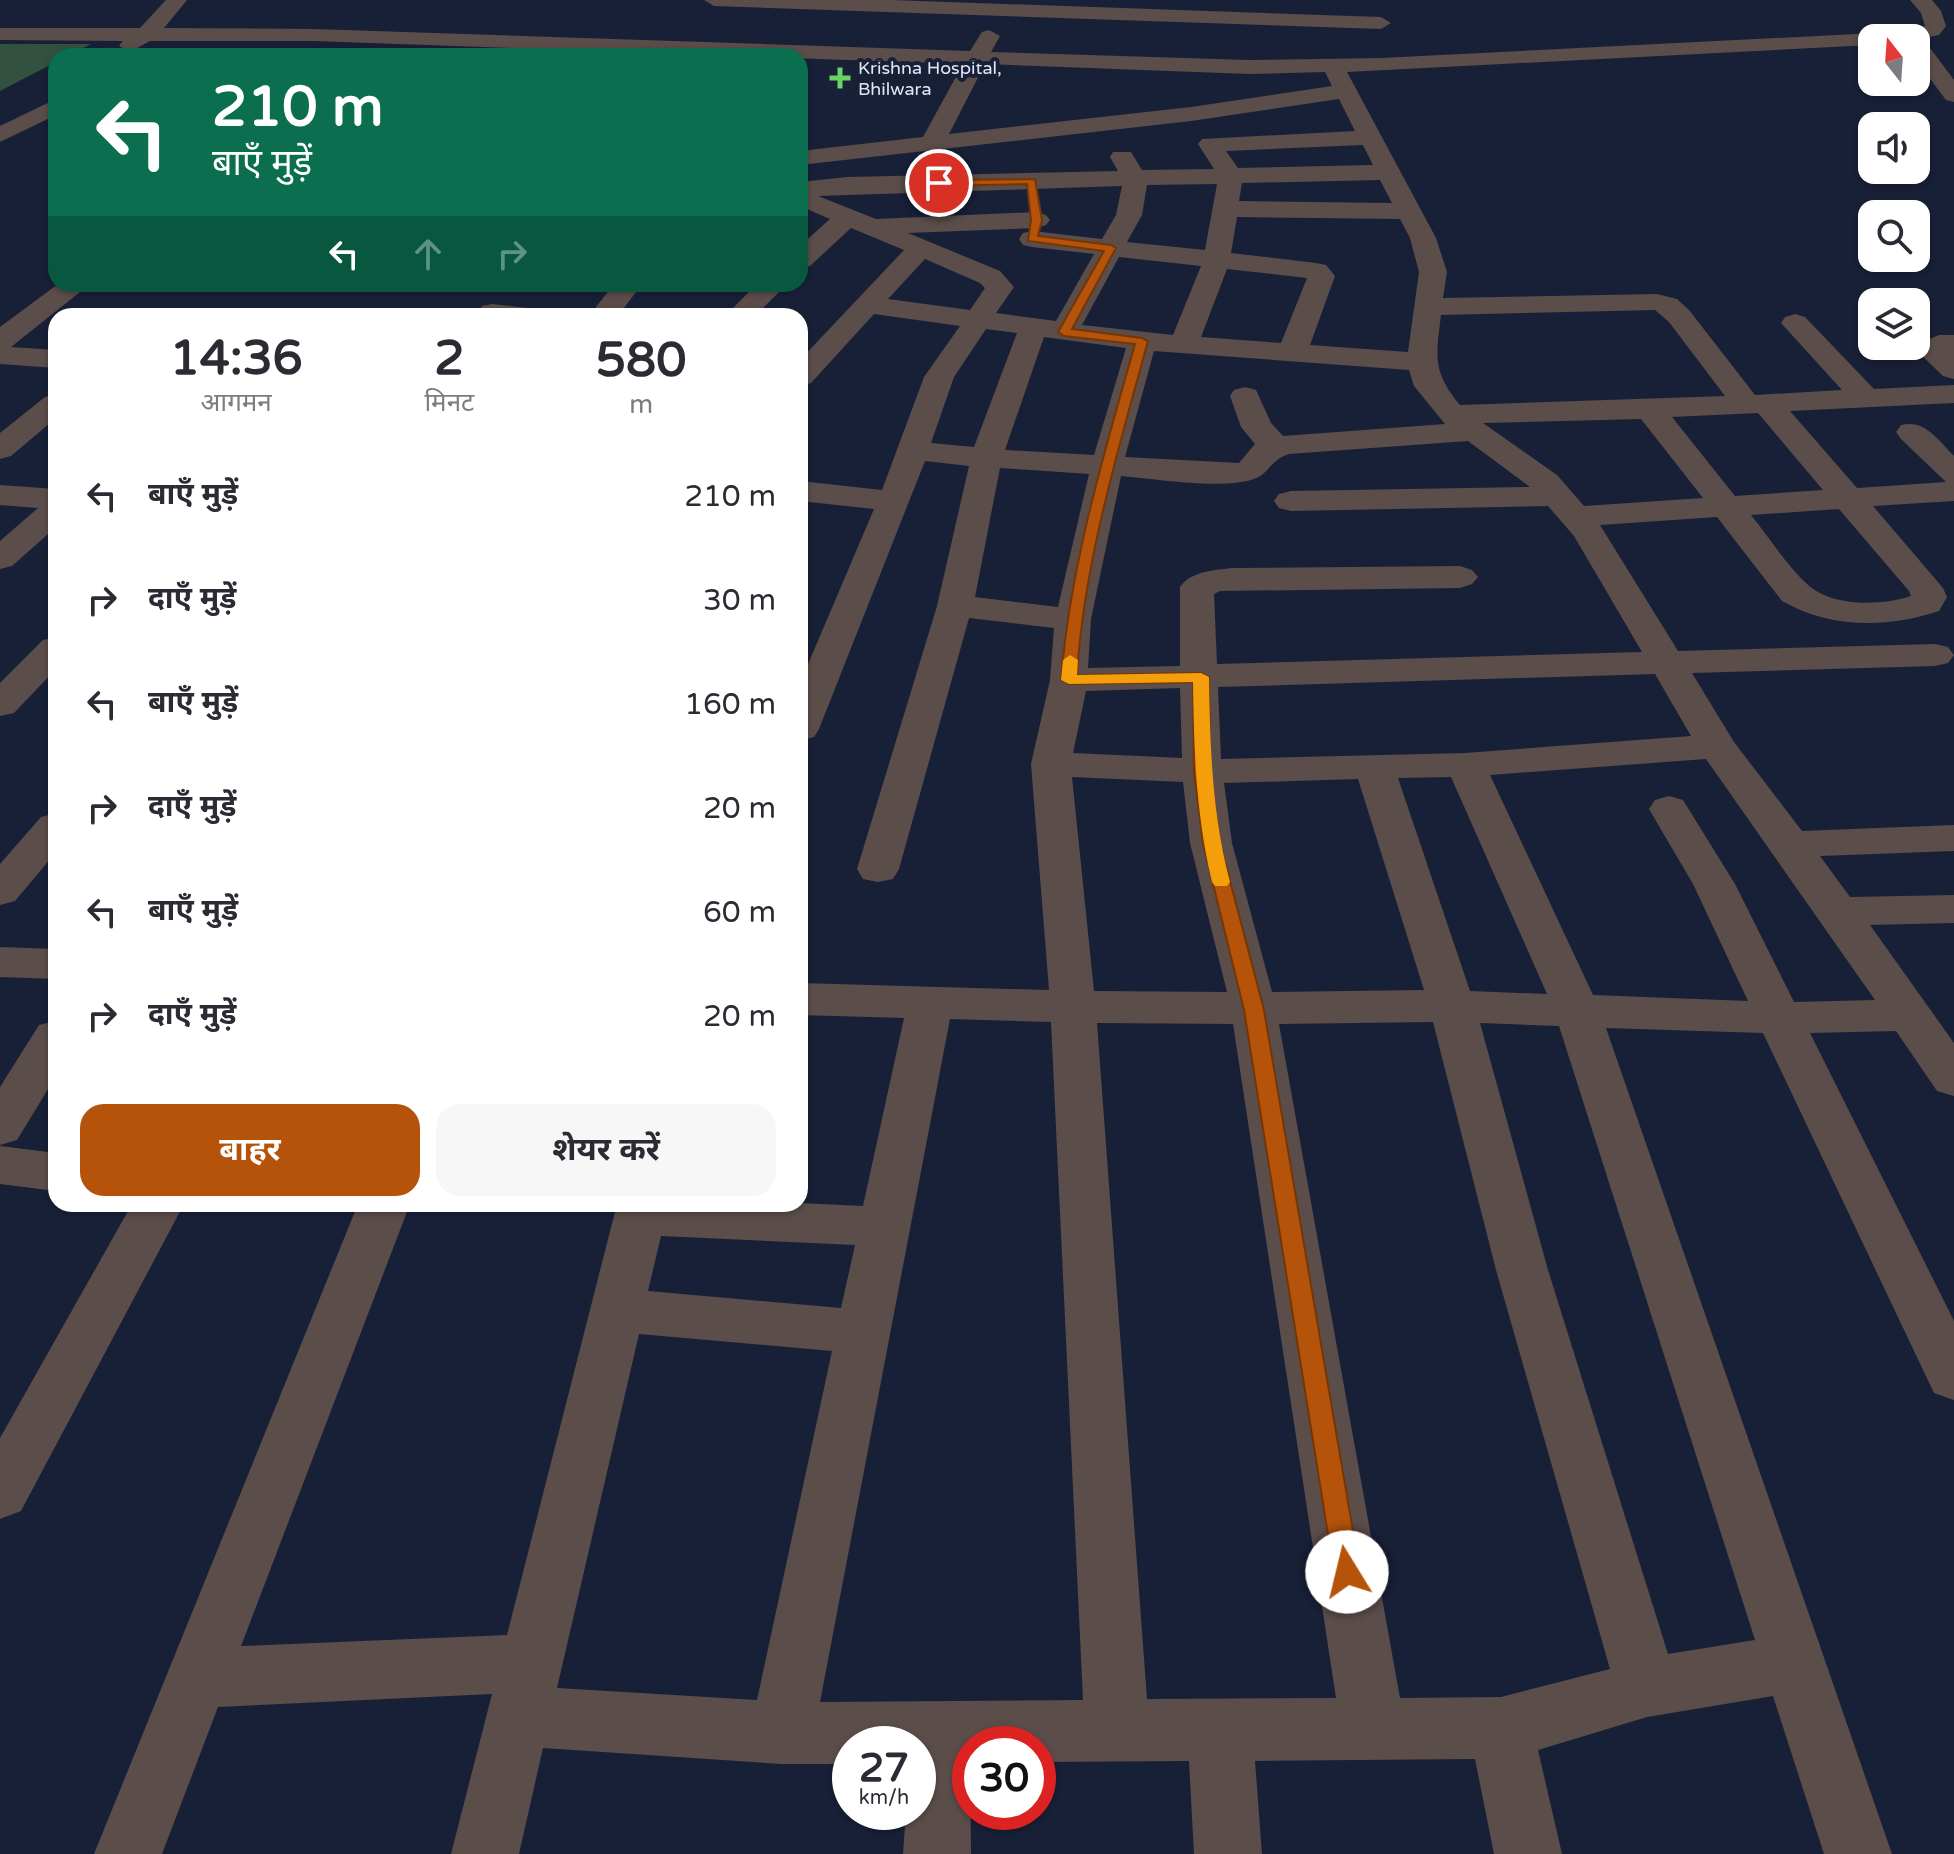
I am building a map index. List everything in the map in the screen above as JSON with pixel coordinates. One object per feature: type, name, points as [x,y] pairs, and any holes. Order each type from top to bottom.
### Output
[{"type":"street","points":[[714,0],[1381,23]]},
{"type":"street","points":[[1376,0],[1381,23],[1381,65]]},
{"type":"street","points":[[1930,0],[1920,0],[1945,26]]},
{"type":"street","points":[[173,34],[186,6]]},
{"type":"street","points":[[145,45],[186,6]]},
{"type":"street","points":[[932,143],[1004,9]]},
{"type":"street","points":[[341,48],[367,12]]},
{"type":"street","points":[[0,34],[145,45],[173,34],[351,36],[489,48]]},
{"type":"street","points":[[808,157],[1191,114],[1381,65],[1858,40]]},
{"type":"street","points":[[1930,51],[1954,62]]},
{"type":"street","points":[[808,53],[1249,67],[1340,78]]},
{"type":"street","points":[[1930,63],[1954,95]]},
{"type":"street","points":[[1340,78],[1431,258],[1433,272],[1421,362],[1429,386],[1462,422],[1523,464],[1588,532],[1717,746],[1790,844],[1954,1079]]},
{"type":"street","points":[[1,123],[48,93]]},
{"type":"street","points":[[29,121],[48,110]]},
{"type":"street","points":[[1117,1731],[1073,1007],[1051,764],[1069,680],[1073,619],[1107,466],[1162,343],[1217,260],[1231,176],[1191,114]]},
{"type":"street","points":[[1,123],[29,121],[48,124]]},
{"type":"street","points":[[878,869],[955,606],[987,458],[1011,382],[1111,248],[1135,198],[1136,179],[1101,125]]},
{"type":"street","points":[[808,710],[894,501],[939,377],[945,345],[978,321],[999,290],[998,282],[1034,230],[1032,181],[1020,134]]},
{"type":"street","points":[[1210,144],[1370,138]]},
{"type":"street","points":[[808,189],[847,185],[1388,172]]},
{"type":"street","points":[[808,201],[998,282]]},
{"type":"street","points":[[1225,209],[1409,211]]},
{"type":"street","points":[[808,255],[856,223],[1034,230],[1111,248],[1305,268],[1320,274],[1292,353]]},
{"type":"street","points":[[808,368],[920,249]]},
{"type":"street","points":[[0,341],[65,292]]},
{"type":"street","points":[[496,308],[509,292]]},
{"type":"street","points":[[609,308],[622,292]]},
{"type":"street","points":[[748,308],[764,292]]},
{"type":"street","points":[[1428,307],[1657,302],[1667,305],[1756,403],[1852,500],[1925,588],[1929,597],[1926,603],[1897,610],[1831,610],[1795,593],[1649,409]]},
{"type":"street","points":[[867,305],[1162,343],[1421,362]]},
{"type":"street","points":[[1795,323],[1867,399]]},
{"type":"street","points":[[843,331],[872,335]]},
{"type":"street","points":[[1954,344],[1939,344],[1930,349],[1954,370]]},
{"type":"street","points":[[0,355],[48,358]]},
{"type":"street","points":[[910,450],[1238,474],[1250,470],[1263,452],[1273,448],[1462,422],[1954,394]]},
{"type":"street","points":[[1245,396],[1257,427],[1266,434],[1273,448]]},
{"type":"street","points":[[0,412],[48,411]]},
{"type":"street","points":[[0,449],[48,413]]},
{"type":"street","points":[[1912,432],[1954,474]]},
{"type":"street","points":[[1336,439],[1365,500]]},
{"type":"street","points":[[1291,501],[1726,508],[1954,491]]},
{"type":"street","points":[[808,492],[894,501]]},
{"type":"street","points":[[0,495],[48,498]]},
{"type":"street","points":[[0,559],[48,516]]},
{"type":"street","points":[[1373,1728],[1254,1010],[1211,843],[1202,771],[1196,594],[1198,587],[1204,583],[1233,579],[1460,577]]},
{"type":"street","points":[[955,606],[1073,619]]},
{"type":"street","points":[[1897,610],[1945,667]]},
{"type":"street","points":[[1069,680],[1665,664],[1945,667]]},
{"type":"street","points":[[0,705],[36,667]]},
{"type":"street","points":[[1051,764],[1202,771],[1465,765],[1717,746]]},
{"type":"street","points":[[1465,765],[1576,1008],[1858,1854]]},
{"type":"street","points":[[1374,767],[1452,1006],[1522,1270],[1647,1687]]},
{"type":"street","points":[[1669,809],[1714,884],[1954,1377]]},
{"type":"street","points":[[0,891],[48,835]]},
{"type":"street","points":[[1790,844],[1954,838]]},
{"type":"street","points":[[1837,912],[1954,909]]},
{"type":"street","points":[[0,962],[48,964]]},
{"type":"street","points":[[808,999],[1254,1010],[1452,1006],[1576,1008],[1780,1018],[1911,1015]]},
{"type":"street","points":[[782,1733],[930,1003]]},
{"type":"street","points":[[0,1127],[48,1050]]},
{"type":"street","points":[[0,1165],[48,1171]]},
{"type":"street","points":[[0,1493],[154,1212]]},
{"type":"street","points":[[128,1854],[197,1678],[369,1212]]},
{"type":"street","points":[[485,1854],[641,1212]]},
{"type":"street","points":[[669,1212],[883,1227]]},
{"type":"street","points":[[617,1310],[863,1332]]},
{"type":"street","points":[[197,1678],[525,1689],[782,1733],[1501,1728],[1587,1707],[1647,1687],[1795,1663]]},
{"type":"street","points":[[1501,1728],[1528,1854]]},
{"type":"street","points":[[1220,1730],[1228,1854]]},
{"type":"street","points":[[937,1854],[944,1731]]},
{"type":"green space","points":[[0,44],[91,44],[83,48],[48,48],[48,66],[0,91]]},
{"type":"slow traffic","points":[[1070,660],[1069,680],[1201,677],[1202,771],[1211,843],[1221,882]]},
{"type":"place","name":"Krishna Hospital, Bhilwara","points":[[840,78]]},
{"type":"route","points":[[939,183],[1032,181],[1037,220],[1032,239],[1111,248],[1064,332],[1142,341],[1107,466],[1073,619],[1069,680],[1201,677],[1202,771],[1211,843],[1254,1010],[1347,1572]]}]
